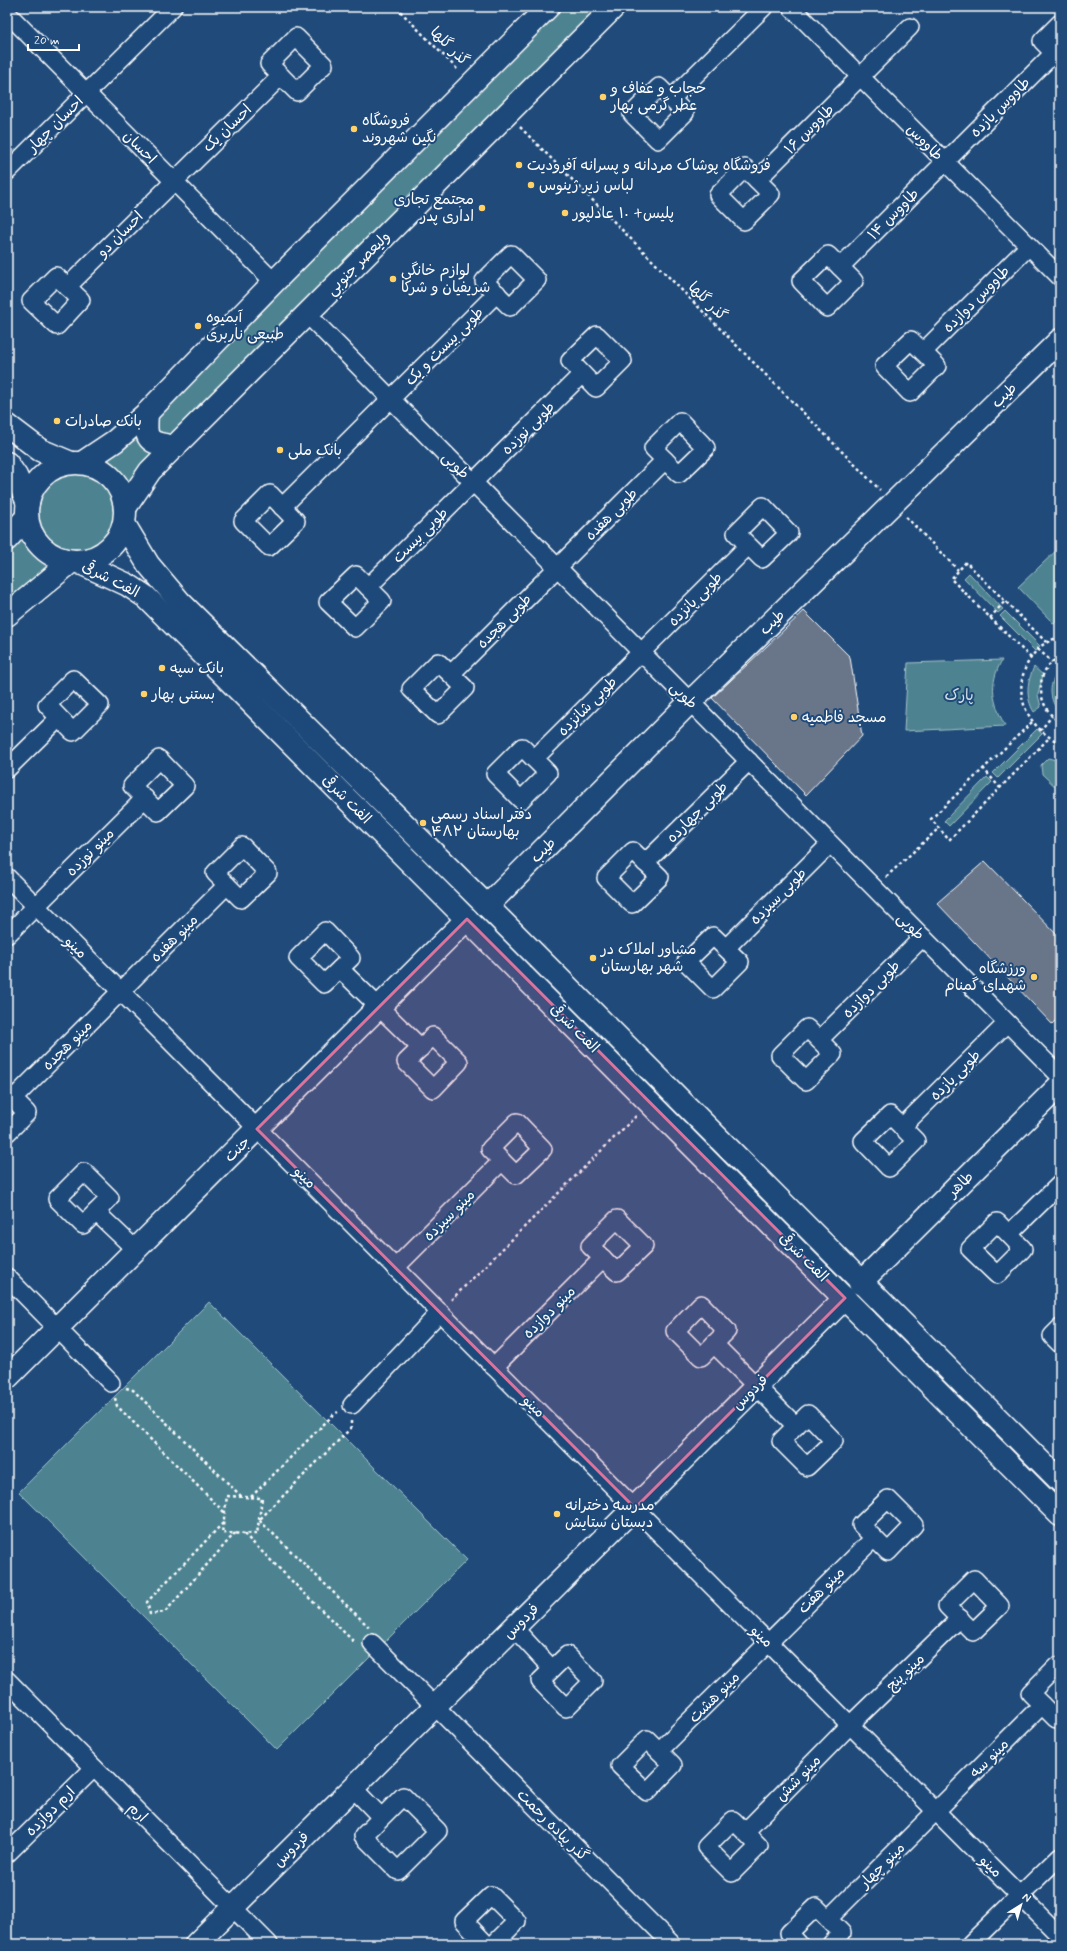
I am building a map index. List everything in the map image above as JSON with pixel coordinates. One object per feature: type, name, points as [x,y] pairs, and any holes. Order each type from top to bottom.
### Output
[{"type":"main road","points":[[7,539],[28,510],[32,491],[38,480],[59,466],[77,463],[115,441],[147,413],[274,282],[548,7]]},
{"type":"main road","name":"وليعصر جنوبي","points":[[124,516],[150,471],[614,7]]},
{"type":"main road","name":"طیب","points":[[487,906],[690,702],[1060,340]]},
{"type":"main road","points":[[147,413],[146,432],[150,439],[157,444],[175,447]]},
{"type":"main road","points":[[7,425],[40,450],[77,463],[95,467],[107,474],[116,483],[122,495],[124,516],[119,536],[111,547],[101,555],[89,560],[74,561],[59,558],[47,552],[37,542],[30,530],[28,510],[16,476],[7,463]]},
{"type":"main road","name":"الفت شرقی","points":[[124,516],[148,564],[180,602],[487,906],[860,1283],[1060,1481]]},
{"type":"main road","points":[[7,615],[74,561]]},
{"type":"main road","name":"الفت شرقی","points":[[74,561],[128,585],[146,597],[1060,1515]]},
{"type":"main road","name":"جنت","points":[[7,1378],[467,919]]},
{"type":"main road","name":"طاهر","points":[[860,1283],[1060,1085]]},
{"type":"main road","name":"فردوس","points":[[196,1944],[845,1298]]},
{"type":"street","name":"احسان چهار","points":[[7,172],[173,7]]},
{"type":"street","points":[[671,99],[764,7]]},
{"type":"street","name":"طاووس","points":[[791,7],[1060,277]]},
{"type":"street","name":"احسان","points":[[7,13],[274,282]]},
{"type":"street","points":[[1057,56],[1042,41],[1060,23]]},
{"type":"street","name":"طاووس ۱۶","points":[[757,180],[910,27]]},
{"type":"street","name":"طاووس یازده","points":[[945,162],[1057,56]]},
{"type":"street","name":"احسان یک","points":[[173,181],[281,76]]},
{"type":"street","name":"طاووس ۱۴","points":[[840,267],[945,162]]},
{"type":"street","name":"احسان دو","points":[[67,287],[173,181]]},
{"type":"street","name":"طاووس دوازده","points":[[923,352],[1029,246]]},
{"type":"street","name":"طوبی بیست و یک","points":[[282,506],[497,293]]},
{"type":"street","name":"طوبی","points":[[307,314],[1060,1076]]},
{"type":"street","name":"طوبی نوزده","points":[[473,482],[582,374]]},
{"type":"street","name":"طوبی هفده","points":[[558,567],[665,460]]},
{"type":"street","name":"طوبی بیست","points":[[368,587],[473,482]]},
{"type":"street","name":"طوبی پانزده","points":[[641,652],[748,546]]},
{"type":"street","name":"طوبی هجده","points":[[451,674],[558,567]]},
{"type":"street","name":"طوبی شانزده","points":[[534,759],[641,652]]},
{"type":"street","points":[[7,769],[59,718]]},
{"type":"street","name":"طوبی چهارده","points":[[645,864],[749,761]]},
{"type":"street","name":"مینو نوزده","points":[[7,936],[144,798]]},
{"type":"street","name":"طوبی سیزده","points":[[726,948],[830,844]]},
{"type":"street","name":"مینو","points":[[7,877],[1060,1936]]},
{"type":"street","name":"مینو هفده","points":[[121,992],[228,885]]},
{"type":"street","name":"طوبی دوازده","points":[[819,1040],[923,937]]},
{"type":"street","points":[[340,969],[421,1048]]},
{"type":"street","name":"مینو هجده","points":[[10,1096],[121,992]]},
{"type":"street","name":"طوبی یازده","points":[[902,1127],[1007,1023]]},
{"type":"street","points":[[7,1133],[27,1113],[10,1096]]},
{"type":"street","name":"مینو سیزده","points":[[396,1268],[502,1161]]},
{"type":"street","points":[[1009,1234],[1060,1184]]},
{"type":"street","points":[[96,1212],[136,1250]]},
{"type":"street","name":"مینو دوازده","points":[[494,1367],[603,1258]]},
{"type":"street","points":[[7,1277],[111,1384]]},
{"type":"street","points":[[352,1405],[440,1312]]},
{"type":"street","points":[[1060,1328],[1052,1336],[1060,1344]]},
{"type":"street","points":[[714,1344],[796,1426]]},
{"type":"street","name":"مینو هفت","points":[[769,1643],[874,1538]]},
{"type":"street","name":"مینو پنج","points":[[850,1725],[960,1618]]},
{"type":"street","points":[[514,1628],[552,1669]]},
{"type":"street","name":"مینو هشت","points":[[659,1751],[769,1643]]},
{"type":"street","name":"گذر پیاده رحمت","points":[[372,1644],[672,1944]]},
{"type":"street","points":[[1060,1669],[1057,1666],[1030,1693],[1056,1719],[1060,1716]]},
{"type":"street","name":"ارم","points":[[7,1680],[269,1944]]},
{"type":"street","name":"مینو سه","points":[[936,1811],[1042,1705]]},
{"type":"street","name":"مینو شش","points":[[745,1832],[850,1725]]},
{"type":"street","name":"ارم دوازده","points":[[7,1854],[94,1768]]},
{"type":"street","points":[[353,1788],[381,1817]]},
{"type":"street","name":"مینو چهار","points":[[828,1919],[936,1811]]},
{"type":"street","points":[[970,1944],[1060,1856]]},
{"type":"street","points":[[476,1941],[464,1921],[491,1895],[517,1921],[494,1944]]},
{"type":"street","points":[[799,1944],[789,1933],[816,1907],[842,1933],[831,1944]]},
{"type":"path","name":"گذر گلها","points":[[396,7],[471,83]]},
{"type":"path","name":"گذر گلها","points":[[508,114],[958,570]]},
{"type":"path","points":[[1031,658],[951,579],[958,570],[966,562],[1046,642]]},
{"type":"path","points":[[990,618],[1005,601]]},
{"type":"path","points":[[1060,636],[1046,642],[1031,658],[1024,673],[1021,690],[1024,707],[1032,722],[1049,738],[1060,743]]},
{"type":"path","points":[[1038,649],[1052,662]]},
{"type":"path","points":[[1060,657],[1047,667],[1042,678],[1040,690],[1043,702],[1052,716],[1060,722]]},
{"type":"path","points":[[1040,731],[1052,716]]},
{"type":"path","points":[[1032,722],[931,819],[949,840],[1049,738]]},
{"type":"path","points":[[983,768],[1000,788]]},
{"type":"path","points":[[874,888],[939,828]]},
{"type":"path","points":[[440,1312],[650,1103]]},
{"type":"path","points":[[111,1384],[133,1390],[242,1497]]},
{"type":"path","points":[[111,1384],[117,1406],[225,1513]]},
{"type":"path","points":[[251,1497],[334,1414],[352,1405],[351,1428],[259,1520]]},
{"type":"path","points":[[227,1496],[251,1497],[262,1498],[257,1534],[222,1533],[227,1496]]},
{"type":"path","points":[[244,1534],[353,1641],[372,1644],[371,1629],[259,1520]]},
{"type":"path","points":[[223,1523],[147,1602],[150,1614],[165,1612],[235,1533]]},
{"type":"highlighted area","points":[[467,919],[845,1298],[635,1508],[257,1129]]},
{"type":"green space","points":[[564,7],[602,7],[172,434],[161,434],[155,427],[155,417]]},
{"type":"green space","points":[[135,434],[138,442],[155,452],[128,485],[118,470],[103,459]]},
{"type":"green space","points":[[76,472],[91,475],[104,484],[113,497],[116,512],[113,527],[104,540],[91,549],[76,552],[61,549],[48,540],[39,527],[36,512],[39,497],[48,484],[61,475]]},
{"type":"green space","points":[[26,535],[36,552],[48,559],[53,560],[7,603],[7,556]]},
{"type":"green space","points":[[1060,547],[1060,620],[1053,623],[1018,587]]},
{"type":"green space","points":[[969,573],[1003,609],[998,613],[964,578]]},
{"type":"green space","points":[[1005,611],[1040,646],[1035,651],[1000,616]]},
{"type":"green space","name":"پارک","points":[[1002,660],[995,677],[994,693],[995,701],[1005,726],[904,731],[908,663]]},
{"type":"green space","points":[[1034,667],[1043,675],[1038,695],[1041,707],[1034,712],[1029,701],[1028,690]]},
{"type":"green space","points":[[1060,671],[1060,712],[1053,702],[1051,691],[1053,680]]},
{"type":"green space","points":[[1037,729],[1042,734],[998,778],[993,773]]},
{"type":"green space","points":[[1048,758],[1060,761],[1060,791],[1042,774],[1041,765]]},
{"type":"green space","points":[[987,777],[992,782],[949,826],[944,821]]},
{"type":"green space","points":[[209,1302],[467,1560],[277,1750],[19,1492]]},
{"type":"building","name":"مسجد فاطمیه","points":[[804,611],[850,657],[862,736],[806,795],[712,698]]},
{"type":"building","name":"ورزشگاه شهدای گمنام","points":[[985,861],[1060,938],[1060,1016],[1052,1024],[937,903]]},
{"type":"place","name":"حجاب و عفاف و عطر گرمی بهار","points":[[603,97]]},
{"type":"place","name":"فروشگاه نگین شهروند","points":[[354,129]]},
{"type":"place","name":"فروشگاه پوشاک مردانه و پسرانه آفرودیت","points":[[519,165]]},
{"type":"place","name":"لباس زیر ژینوس","points":[[531,185]]},
{"type":"place","name":"مجتمع تجاری اداری پدر","points":[[482,208]]},
{"type":"place","name":"پلیس+ ۱۰ عادلپور","points":[[565,213]]},
{"type":"place","name":"لوازم خانگی شریفیان و شرکا","points":[[393,279]]},
{"type":"place","name":"آبمیوه طبیعی ناربری","points":[[198,326]]},
{"type":"place","name":"بانک صادرات","points":[[57,421]]},
{"type":"place","name":"بانک ملی","points":[[280,450]]},
{"type":"place","name":"بانک سپه","points":[[162,668]]},
{"type":"place","name":"بستنی بهار","points":[[144,694]]},
{"type":"place","name":"مسجد فاطمیه","points":[[794,717]]},
{"type":"place","name":"دفتر اسناد رسمی ۴۸۲ بهارستان","points":[[423,823]]},
{"type":"place","name":"مشاور املاک در شهر بهارستان","points":[[593,958]]},
{"type":"place","name":"ورزشگاه شهدای گمنام","points":[[1034,977]]},
{"type":"place","name":"مدرسه دخترانه دبستان ستایش","points":[[557,1514]]}]
